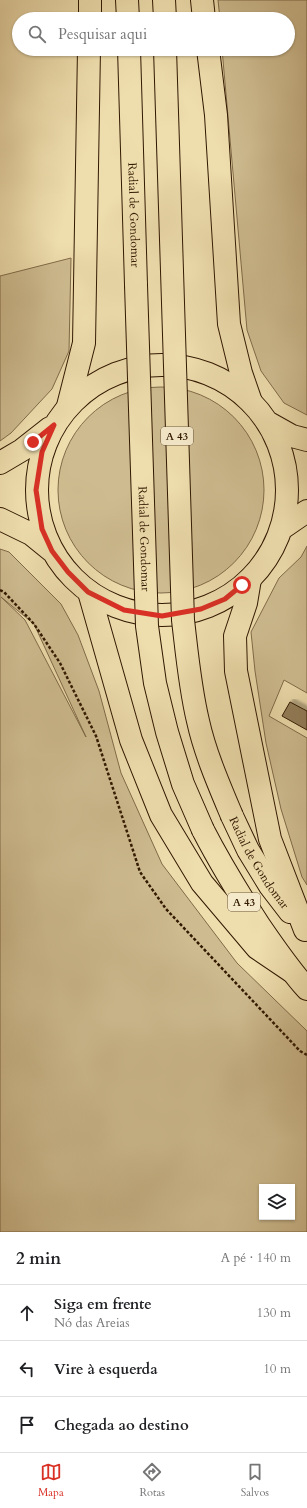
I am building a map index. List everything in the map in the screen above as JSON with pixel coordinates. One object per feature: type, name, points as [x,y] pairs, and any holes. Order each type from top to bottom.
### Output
[{"type":"main road","points":[[90,0],[90,12]]},
{"type":"main road","points":[[127,0],[128,12]]},
{"type":"main road","points":[[164,0],[164,12]]},
{"type":"main road","points":[[202,0],[203,12]]},
{"type":"main road","points":[[68,406],[84,343],[89,56]]},
{"type":"main road","name":"Radial de Gondomar","points":[[129,56],[147,626],[155,684],[167,732],[183,784],[203,830],[220,863],[241,898],[291,971],[307,989]]},
{"type":"main road","name":"Radial de Gondomar","points":[[166,56],[183,620],[189,674],[198,722],[214,772],[232,816],[248,850],[270,886],[306,931]]},
{"type":"main road","points":[[209,56],[216,114],[229,324],[241,373],[251,402]]},
{"type":"main road","points":[[161,365],[199,371],[235,388],[251,402],[267,422],[280,451],[287,490],[281,529],[264,564],[250,579],[225,599],[201,609],[162,616],[124,610],[88,592],[68,572],[52,551],[42,529],[36,490],[42,452],[54,425],[68,406],[87,389],[122,371],[161,365]]},
{"type":"main road","points":[[267,422],[292,436],[307,440]]},
{"type":"main road","points":[[0,463],[22,450],[54,425]]},
{"type":"main road","points":[[281,529],[307,511]]},
{"type":"main road","points":[[0,520],[31,534],[52,551]]},
{"type":"main road","points":[[250,579],[246,603],[235,636],[236,671],[270,838],[306,931]]},
{"type":"main road","points":[[88,592],[131,740],[161,815],[202,883],[257,948],[291,971]]},
{"type":"path","points":[[0,590],[4,592],[34,624],[60,663],[93,729],[140,872],[166,909],[300,1051],[307,1055]]},
{"type":"shaded area","points":[[218,0],[307,0],[307,415],[284,403],[261,371],[247,330],[223,56],[295,56],[295,12],[219,12]]},
{"type":"shaded area","points":[[71,258],[69,351],[52,389],[11,433],[0,441],[0,276]]},
{"type":"shaded area","points":[[151,387],[171,387],[191,391],[210,399],[234,417],[252,441],[260,460],[264,480],[264,500],[260,520],[252,539],[234,563],[210,581],[191,589],[171,593],[151,593],[131,589],[112,581],[96,570],[81,555],[70,539],[62,520],[58,500],[58,480],[62,460],[70,441],[81,425],[96,410],[112,399],[131,391]]},
{"type":"shaded area","points":[[307,546],[307,693],[284,680],[269,716],[307,738],[307,885],[302,877],[281,809],[266,743],[255,671],[251,632],[279,578],[301,557]]},
{"type":"shaded area","points":[[0,549],[9,552],[61,604],[78,635],[99,691],[121,773],[162,864],[237,963],[307,1031],[307,1232],[0,1232]],"holes":[[[1,597],[34,624],[86,737],[25,620]]]},
{"type":"building","points":[[290,702],[307,711],[307,730],[282,716]]},
{"type":"route","points":[[33,442],[54,425],[42,452],[36,490],[42,529],[52,551],[68,572],[88,592],[124,610],[162,616],[201,609],[225,599],[242,585]]}]
